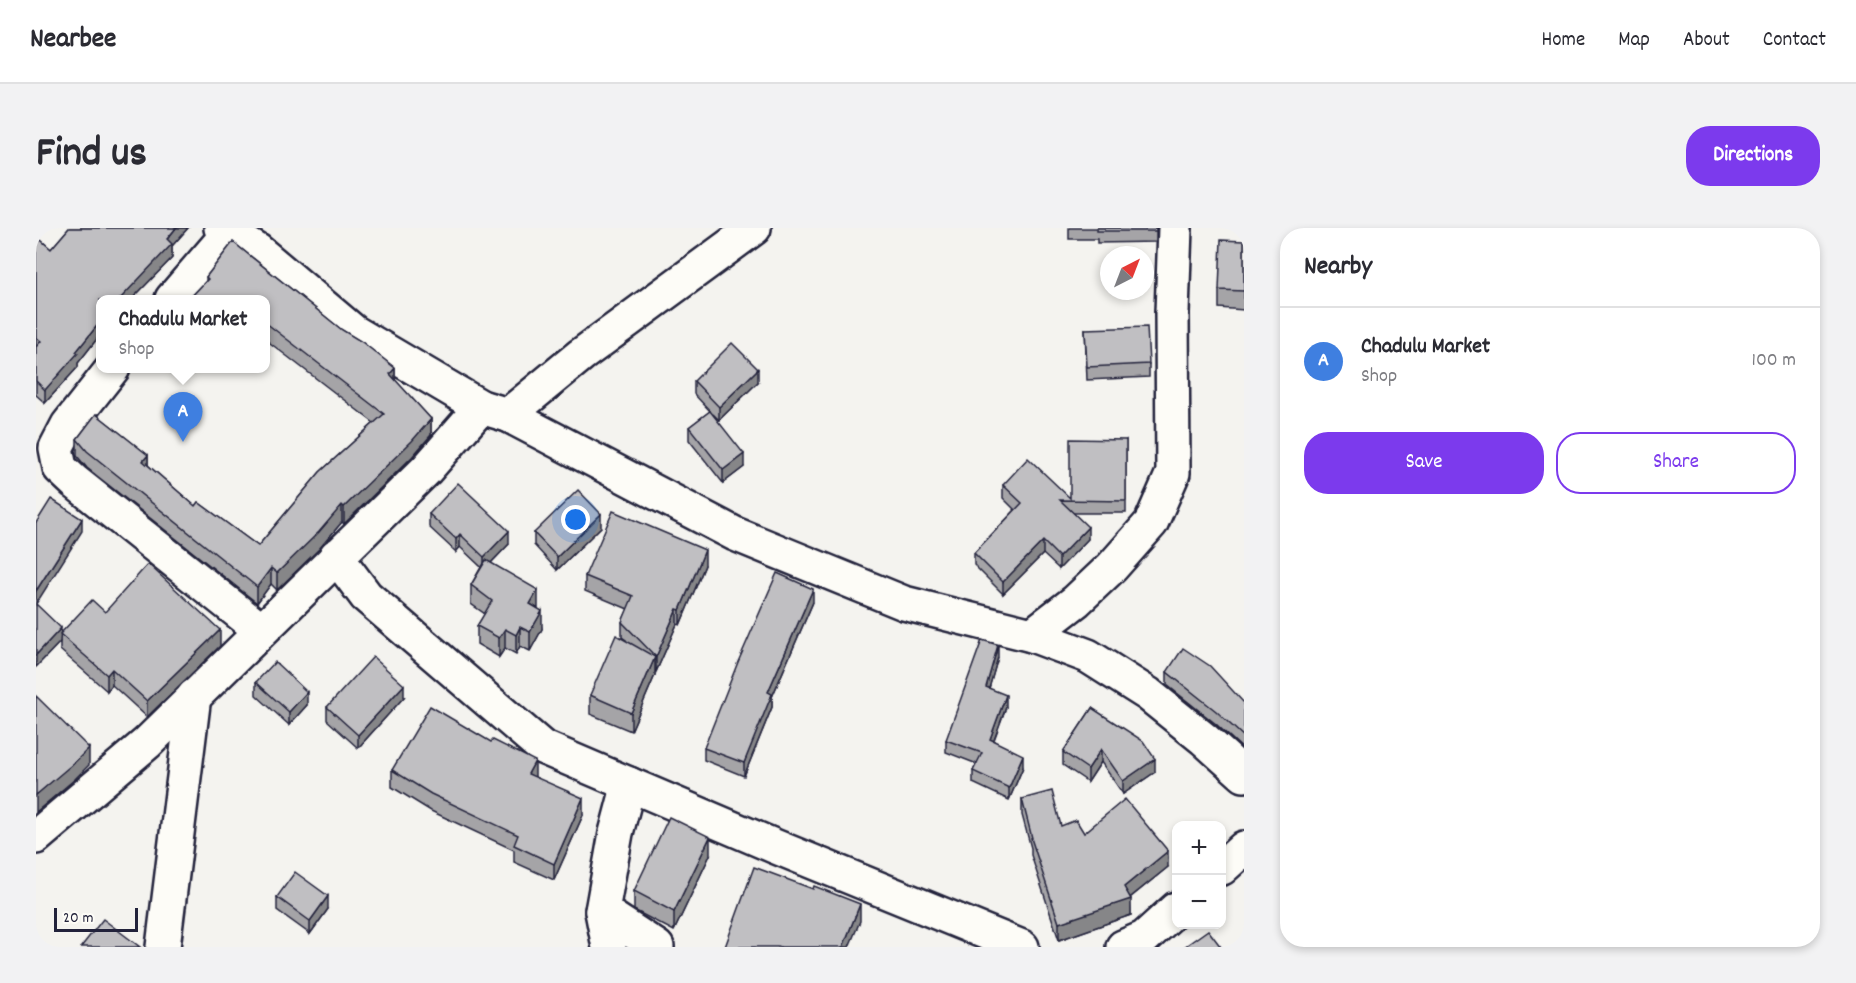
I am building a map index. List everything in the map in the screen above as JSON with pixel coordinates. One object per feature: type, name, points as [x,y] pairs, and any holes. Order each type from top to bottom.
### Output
[{"type":"street","points":[[36,837],[147,743],[336,556],[426,470],[494,411],[581,355],[754,228]]},
{"type":"street","points":[[1032,635],[1076,601],[1112,567],[1151,524],[1173,473],[1172,313],[1175,228]]},
{"type":"street","points":[[176,295],[225,231],[265,239],[354,332],[494,411],[735,534],[904,603],[1032,635],[1088,656],[1148,694],[1244,775]]},
{"type":"street","points":[[110,373],[86,400],[56,448],[60,468],[110,512],[261,630]]},
{"type":"street","points":[[336,556],[366,596],[542,747],[774,846],[1022,947]]},
{"type":"street","points":[[163,947],[194,696]]},
{"type":"street","points":[[609,947],[602,911],[616,833],[629,784]]},
{"type":"street","points":[[1226,864],[1244,848]]},
{"type":"street","points":[[602,911],[657,947]]},
{"type":"street","points":[[1123,947],[1144,938],[1172,913]]},
{"type":"building","points":[[69,228],[176,228],[167,239],[172,244],[124,295],[96,295],[96,327],[76,352],[78,353],[45,390],[36,381],[36,347],[41,341],[36,337],[36,236],[51,249]]},
{"type":"building","points":[[1097,228],[1156,228],[1156,231],[1097,231]]},
{"type":"building","points":[[1221,240],[1244,241],[1244,291],[1219,290]]},
{"type":"building","points":[[233,242],[342,330],[362,342],[395,368],[390,374],[431,419],[412,441],[344,507],[342,505],[319,532],[277,573],[271,568],[257,587],[87,451],[77,439],[96,414],[148,455],[143,461],[195,506],[198,502],[258,546],[320,472],[384,414],[270,326],[270,295],[193,295],[208,279],[206,277]]},
{"type":"building","points":[[1147,327],[1149,364],[1087,367],[1085,329]]},
{"type":"building","points":[[732,343],[758,369],[719,407],[694,381]]},
{"type":"building","points":[[710,411],[744,454],[723,470],[689,427]]},
{"type":"building","points":[[1070,439],[1126,440],[1126,501],[1060,500],[1088,527],[1059,557],[1043,541],[1003,582],[974,553],[1022,503],[1003,485],[1028,458],[1070,498]]},
{"type":"building","points":[[458,483],[509,531],[484,557],[460,534],[456,539],[429,514]]},
{"type":"building","points":[[578,490],[601,514],[557,557],[534,533]]},
{"type":"building","points":[[51,499],[82,519],[36,591],[36,523]]},
{"type":"building","points":[[613,511],[705,550],[680,610],[677,609],[656,657],[622,622],[633,596],[585,576]]},
{"type":"building","points":[[486,560],[538,590],[530,604],[542,611],[530,632],[520,627],[516,635],[505,629],[499,638],[477,626],[492,601],[471,585]]},
{"type":"building","points":[[148,564],[220,630],[147,701],[112,669],[107,675],[60,634],[92,600],[105,612]]},
{"type":"building","points":[[777,573],[813,589],[768,692],[772,694],[744,763],[704,748]]},
{"type":"building","points":[[36,604],[61,628],[36,655]]},
{"type":"building","points":[[616,635],[655,657],[631,713],[590,695]]},
{"type":"building","points":[[982,640],[998,645],[986,687],[1006,695],[990,739],[1023,755],[1009,788],[973,771],[982,753],[946,740]]},
{"type":"building","points":[[1183,648],[1210,666],[1244,703],[1244,737],[1216,711],[1167,672]]},
{"type":"building","points":[[373,657],[404,685],[358,735],[327,707]]},
{"type":"building","points":[[275,662],[307,692],[289,712],[256,682]]},
{"type":"building","points":[[36,696],[89,748],[36,795]]},
{"type":"building","points":[[430,706],[491,742],[493,740],[535,761],[528,774],[583,798],[554,864],[514,845],[518,835],[431,794],[392,770]]},
{"type":"building","points":[[1092,708],[1143,741],[1155,759],[1123,781],[1101,749],[1088,769],[1063,752]]},
{"type":"building","points":[[1052,791],[1061,826],[1076,820],[1084,833],[1125,799],[1168,851],[1124,887],[1131,899],[1059,923],[1031,838],[1022,799]]},
{"type":"building","points":[[669,817],[710,837],[674,912],[634,891]]},
{"type":"building","points":[[754,867],[813,889],[814,886],[860,904],[843,947],[725,947]]},
{"type":"building","points":[[295,872],[328,896],[310,921],[277,897]]},
{"type":"building","points":[[103,919],[140,947],[81,947]]},
{"type":"building","points":[[1208,930],[1221,947],[1184,947]]},
{"type":"place","name":"Chadulu Market","points":[[183,442]]}]
